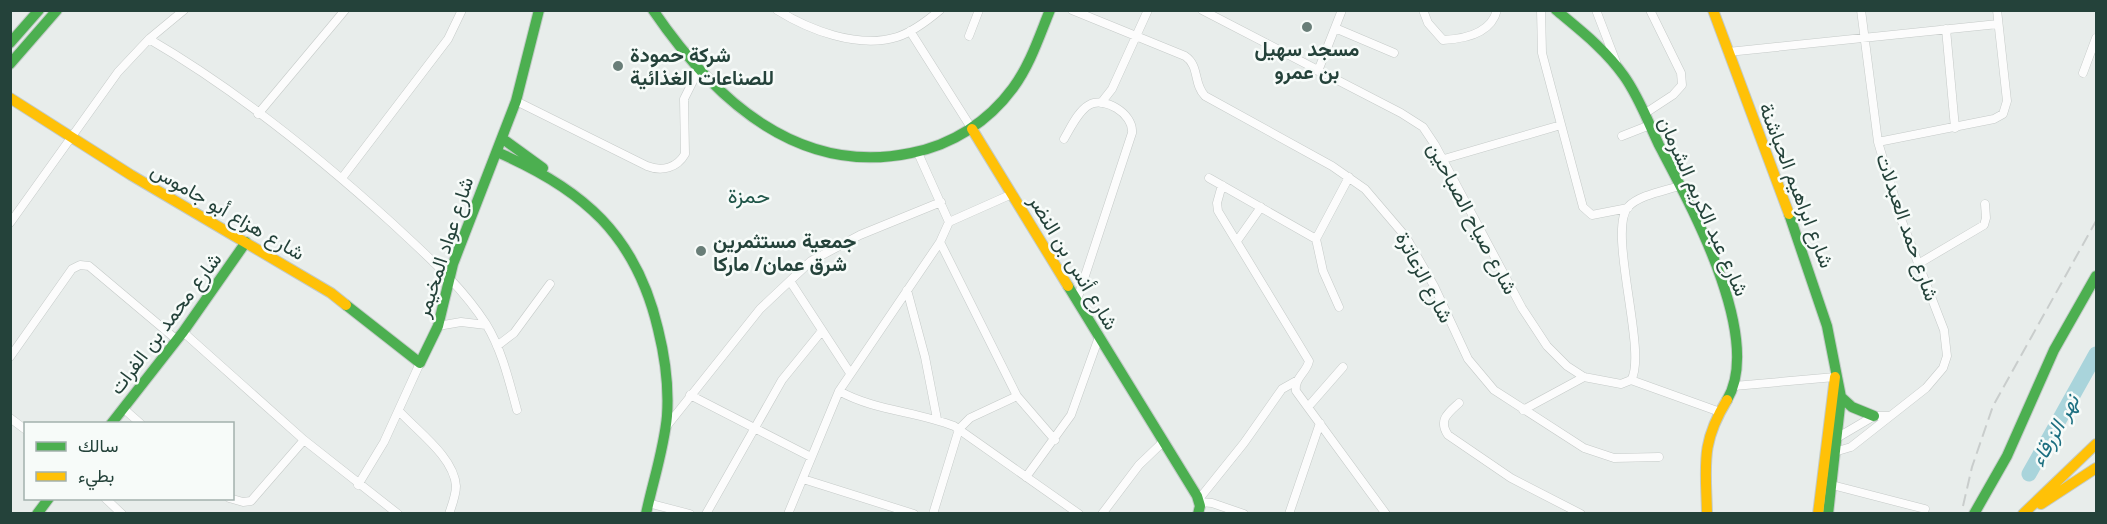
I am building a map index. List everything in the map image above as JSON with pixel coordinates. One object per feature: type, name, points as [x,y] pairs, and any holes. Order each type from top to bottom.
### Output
[{"type":"main road","points":[[10,43],[39,10]]},
{"type":"main road","points":[[10,64],[57,10]]},
{"type":"main road","name":"شارع عواد المخيمر","points":[[420,363],[438,326],[450,277],[516,101],[539,10]]},
{"type":"main road","points":[[653,10],[698,71],[744,113],[772,130],[818,152],[860,160],[879,160],[918,153],[972,129],[1004,100],[1022,75],[1050,10]]},
{"type":"main road","name":"شارع عبد الكريم الشرمان","points":[[1556,10],[1619,68],[1679,186],[1730,309],[1738,359],[1734,386],[1708,436],[1706,451],[1707,513]]},
{"type":"main road","name":"شارع ابراهيم الحباشنة","points":[[1713,10],[1812,276],[1827,326],[1835,376],[1841,397],[1818,513]]},
{"type":"main road","name":"شارع هزاع أبو جاموس","points":[[10,98],[131,176],[332,293],[420,363]]},
{"type":"main road","name":"شارع أنس بن النضر","points":[[972,129],[1163,442],[1200,507]]},
{"type":"main road","points":[[503,139],[522,150],[594,208],[613,228],[638,267],[657,320],[665,364],[667,397],[665,428],[647,508]]},
{"type":"main road","points":[[497,152],[562,183]]},
{"type":"main road","name":"شارع محمد بن الفرات","points":[[112,422],[180,336],[246,242]]},
{"type":"main road","points":[[1974,513],[2007,456],[2054,350],[2097,276]]},
{"type":"main road","name":"شارع ابراهيم الحباشنة","points":[[1828,513],[1832,485],[1835,376]]},
{"type":"main road","points":[[1841,397],[1852,407],[1874,416]]},
{"type":"main road","points":[[2025,513],[2097,444]]},
{"type":"main road","points":[[2025,513],[2097,468]]},
{"type":"main road","points":[[37,513],[47,500]]},
{"type":"street","points":[[10,223],[118,72],[149,39],[184,10]]},
{"type":"street","points":[[258,114],[345,10]]},
{"type":"street","points":[[342,178],[448,39],[462,10]]},
{"type":"street","points":[[777,10],[807,26],[848,38],[887,38],[910,31],[940,10]]},
{"type":"street","points":[[969,36],[979,10]]},
{"type":"street","name":"شارع الزعاترة","points":[[1072,10],[1191,60],[1200,91],[1205,96],[1349,177],[1365,189],[1406,237],[1434,286],[1474,369],[1494,390],[1584,448],[1614,458],[1659,457]]},
{"type":"street","points":[[1101,103],[1112,89],[1148,10]]},
{"type":"street","name":"شارع صياح الصباحين","points":[[1202,10],[1423,127],[1444,159],[1532,325],[1555,356],[1584,376],[1621,384],[1630,380],[1720,412]]},
{"type":"street","points":[[1318,70],[1342,10]]},
{"type":"street","points":[[1423,10],[1428,23],[1443,40],[1481,32],[1492,23],[1497,10]]},
{"type":"street","points":[[1540,10],[1540,41],[1586,213],[1597,215],[1628,208],[1679,186]]},
{"type":"street","points":[[1596,10],[1619,68]]},
{"type":"street","points":[[1644,114],[1673,95],[1682,85],[1681,73],[1650,10]]},
{"type":"street","name":"شارع حمد العبدلات","points":[[1833,446],[1860,440],[1881,425],[1887,416],[1936,379],[1947,356],[1944,330],[1901,219],[1878,142],[1862,10]]},
{"type":"street","points":[[1878,142],[1994,119],[2006,108],[1997,10]]},
{"type":"street","points":[[1728,52],[1864,36],[1998,24]]},
{"type":"street","points":[[1335,28],[1394,53]]},
{"type":"street","points":[[1946,29],[1955,128]]},
{"type":"street","name":"شارع أنس بن النضر","points":[[910,31],[972,129]]},
{"type":"street","points":[[2084,73],[2097,38]]},
{"type":"street","points":[[149,39],[182,58],[342,178],[450,277],[486,325],[497,346],[517,410]]},
{"type":"street","points":[[516,101],[647,166],[661,169],[676,164],[685,154],[684,99],[698,71]]},
{"type":"street","points":[[1112,89],[1115,108]]},
{"type":"street","points":[[1064,139],[1084,108],[1091,103],[1101,103],[1115,108],[1131,120],[1132,133],[1077,300]]},
{"type":"street","points":[[1444,159],[1561,125]]},
{"type":"street","points":[[1622,136],[1650,125]]},
{"type":"street","points":[[918,153],[949,222]]},
{"type":"street","points":[[1339,307],[1321,263],[1316,239],[1349,177]]},
{"type":"street","points":[[1209,178],[1316,239]]},
{"type":"street","points":[[1200,507],[1282,389],[1298,380],[1308,368],[1307,354],[1217,207],[1222,185]]},
{"type":"street","points":[[788,513],[839,392],[940,242],[949,222],[1012,194]]},
{"type":"street","points":[[665,428],[754,316],[811,261],[831,249],[941,202]]},
{"type":"street","points":[[1918,264],[1984,225],[1985,204]]},
{"type":"street","points":[[1237,241],[1261,207]]},
{"type":"street","points":[[1628,208],[1622,238],[1633,345],[1634,371],[1630,380]]},
{"type":"street","points":[[940,242],[1017,396],[1054,440]]},
{"type":"street","points":[[10,357],[72,269],[80,265],[89,266],[180,336],[358,485],[398,513]]},
{"type":"street","points":[[790,281],[821,332],[850,373]]},
{"type":"street","points":[[497,346],[514,333],[550,284]]},
{"type":"street","points":[[907,290],[920,335],[937,419]]},
{"type":"street","points":[[438,326],[461,322],[486,325]]},
{"type":"street","points":[[705,513],[794,362],[821,332]]},
{"type":"street","points":[[1026,477],[1054,440],[1078,400],[1099,337]]},
{"type":"street","name":"شارع عواد المخيمر","points":[[358,485],[384,442],[420,363]]},
{"type":"street","points":[[1308,407],[1343,367]]},
{"type":"street","points":[[1523,410],[1584,376]]},
{"type":"street","points":[[1734,386],[1835,376]]},
{"type":"street","points":[[1298,380],[1296,391],[1386,513]]},
{"type":"street","points":[[839,392],[873,406],[937,419],[959,429],[1079,513]]},
{"type":"street","points":[[690,395],[811,458]]},
{"type":"street","points":[[933,513],[959,429],[970,418],[1017,396]]},
{"type":"street","points":[[1459,403],[1444,419],[1443,426],[1448,435],[1511,478],[1581,513]]},
{"type":"street","points":[[124,409],[140,422]]},
{"type":"street","points":[[399,411],[436,450],[453,475],[456,486],[450,513]]},
{"type":"street","points":[[1833,446],[1874,416],[1887,416]]},
{"type":"street","points":[[10,418],[24,428]]},
{"type":"street","points":[[1289,513],[1320,423]]},
{"type":"street","points":[[234,499],[251,501],[304,440]]},
{"type":"street","points":[[1102,513],[1139,465],[1163,442]]},
{"type":"street","points":[[802,479],[914,513]]},
{"type":"street","points":[[1832,485],[1925,509]]},
{"type":"street","points":[[107,500],[122,513]]},
{"type":"street","points":[[1200,507],[1212,503],[1244,513]]},
{"type":"street","points":[[647,508],[690,513]]},
{"type":"waterway","name":"نهر الزرقاء","points":[[2029,474],[2096,354]]},
{"type":"railway","points":[[1963,506],[1972,467],[1993,406],[2096,221]]},
{"type":"traffic: fast","points":[[10,43],[39,10]]},
{"type":"traffic: fast","points":[[10,64],[57,10]]},
{"type":"traffic: fast","points":[[346,305],[420,363],[438,326],[453,264],[516,101],[539,10]]},
{"type":"traffic: fast","points":[[653,10],[703,73],[731,100],[762,124],[795,142],[831,153],[870,157],[911,153],[926,149],[955,138],[981,121],[1003,100],[1019,79],[1050,10]]},
{"type":"traffic: fast","points":[[1556,10],[1601,49],[1629,84],[1704,235],[1730,307],[1736,342],[1736,373],[1727,400]]},
{"type":"traffic: fast","points":[[503,139],[543,168]]},
{"type":"traffic: fast","points":[[497,152],[528,166],[555,182],[580,199],[601,219],[620,241],[636,267],[648,296],[663,350],[667,383],[667,416],[646,514]]},
{"type":"traffic: fast","points":[[1789,214],[1827,326],[1841,397],[1828,514]]},
{"type":"traffic: fast","points":[[113,422],[183,332],[246,242]]},
{"type":"traffic: fast","points":[[1974,514],[2007,456],[2054,350],[2096,276]]},
{"type":"traffic: fast","points":[[1068,286],[1197,496],[1200,506],[1198,514]]},
{"type":"traffic: fast","points":[[1841,397],[1852,407],[1874,416]]},
{"type":"traffic: fast","points":[[37,514],[48,500]]},
{"type":"traffic: slow","points":[[1713,10],[1789,214]]},
{"type":"traffic: slow","points":[[10,98],[131,175],[331,293],[346,305]]},
{"type":"traffic: slow","points":[[972,129],[1068,286]]},
{"type":"traffic: slow","points":[[1818,514],[1835,377]]},
{"type":"traffic: slow","points":[[1707,514],[1706,455],[1712,429],[1727,400]]},
{"type":"traffic: slow","points":[[2023,514],[2096,444]]},
{"type":"traffic: slow","points":[[2041,504],[2096,468]]},
{"type":"place","name":"مسجد سهيل بن عمرو","points":[[1307,27]]},
{"type":"place","name":"شركة حمودة للصناعات الغذائية","points":[[618,66]]},
{"type":"place","name":"جمعية مستثمرين شرق عمان/ ماركا","points":[[701,251]]},
{"type":"district","name":"حمزة","points":[[749,195]]}]
